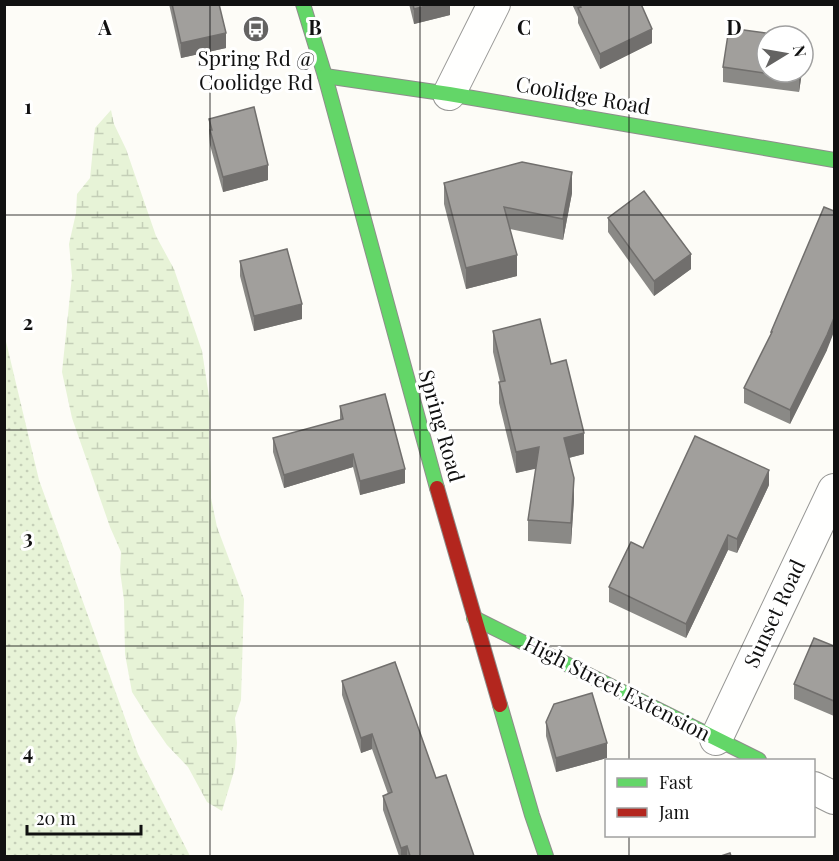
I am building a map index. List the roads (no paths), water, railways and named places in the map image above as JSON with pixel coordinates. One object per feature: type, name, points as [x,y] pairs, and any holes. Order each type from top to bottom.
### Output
[{"type":"main road","name":"Spring Road","points":[[303,4],[325,76],[474,618],[546,856]]},
{"type":"main road","name":"Coolidge Road","points":[[325,76],[448,94],[834,160]]},
{"type":"main road","name":"High Street Extension","points":[[474,618],[757,759]]},
{"type":"street","points":[[448,94],[494,4]]},
{"type":"street","name":"Sunset Road","points":[[716,739],[834,490]]},
{"type":"street","points":[[815,789],[834,798]]},
{"type":"place","name":"Spring Rd @ Coolidge Rd","points":[[256,29]]}]
